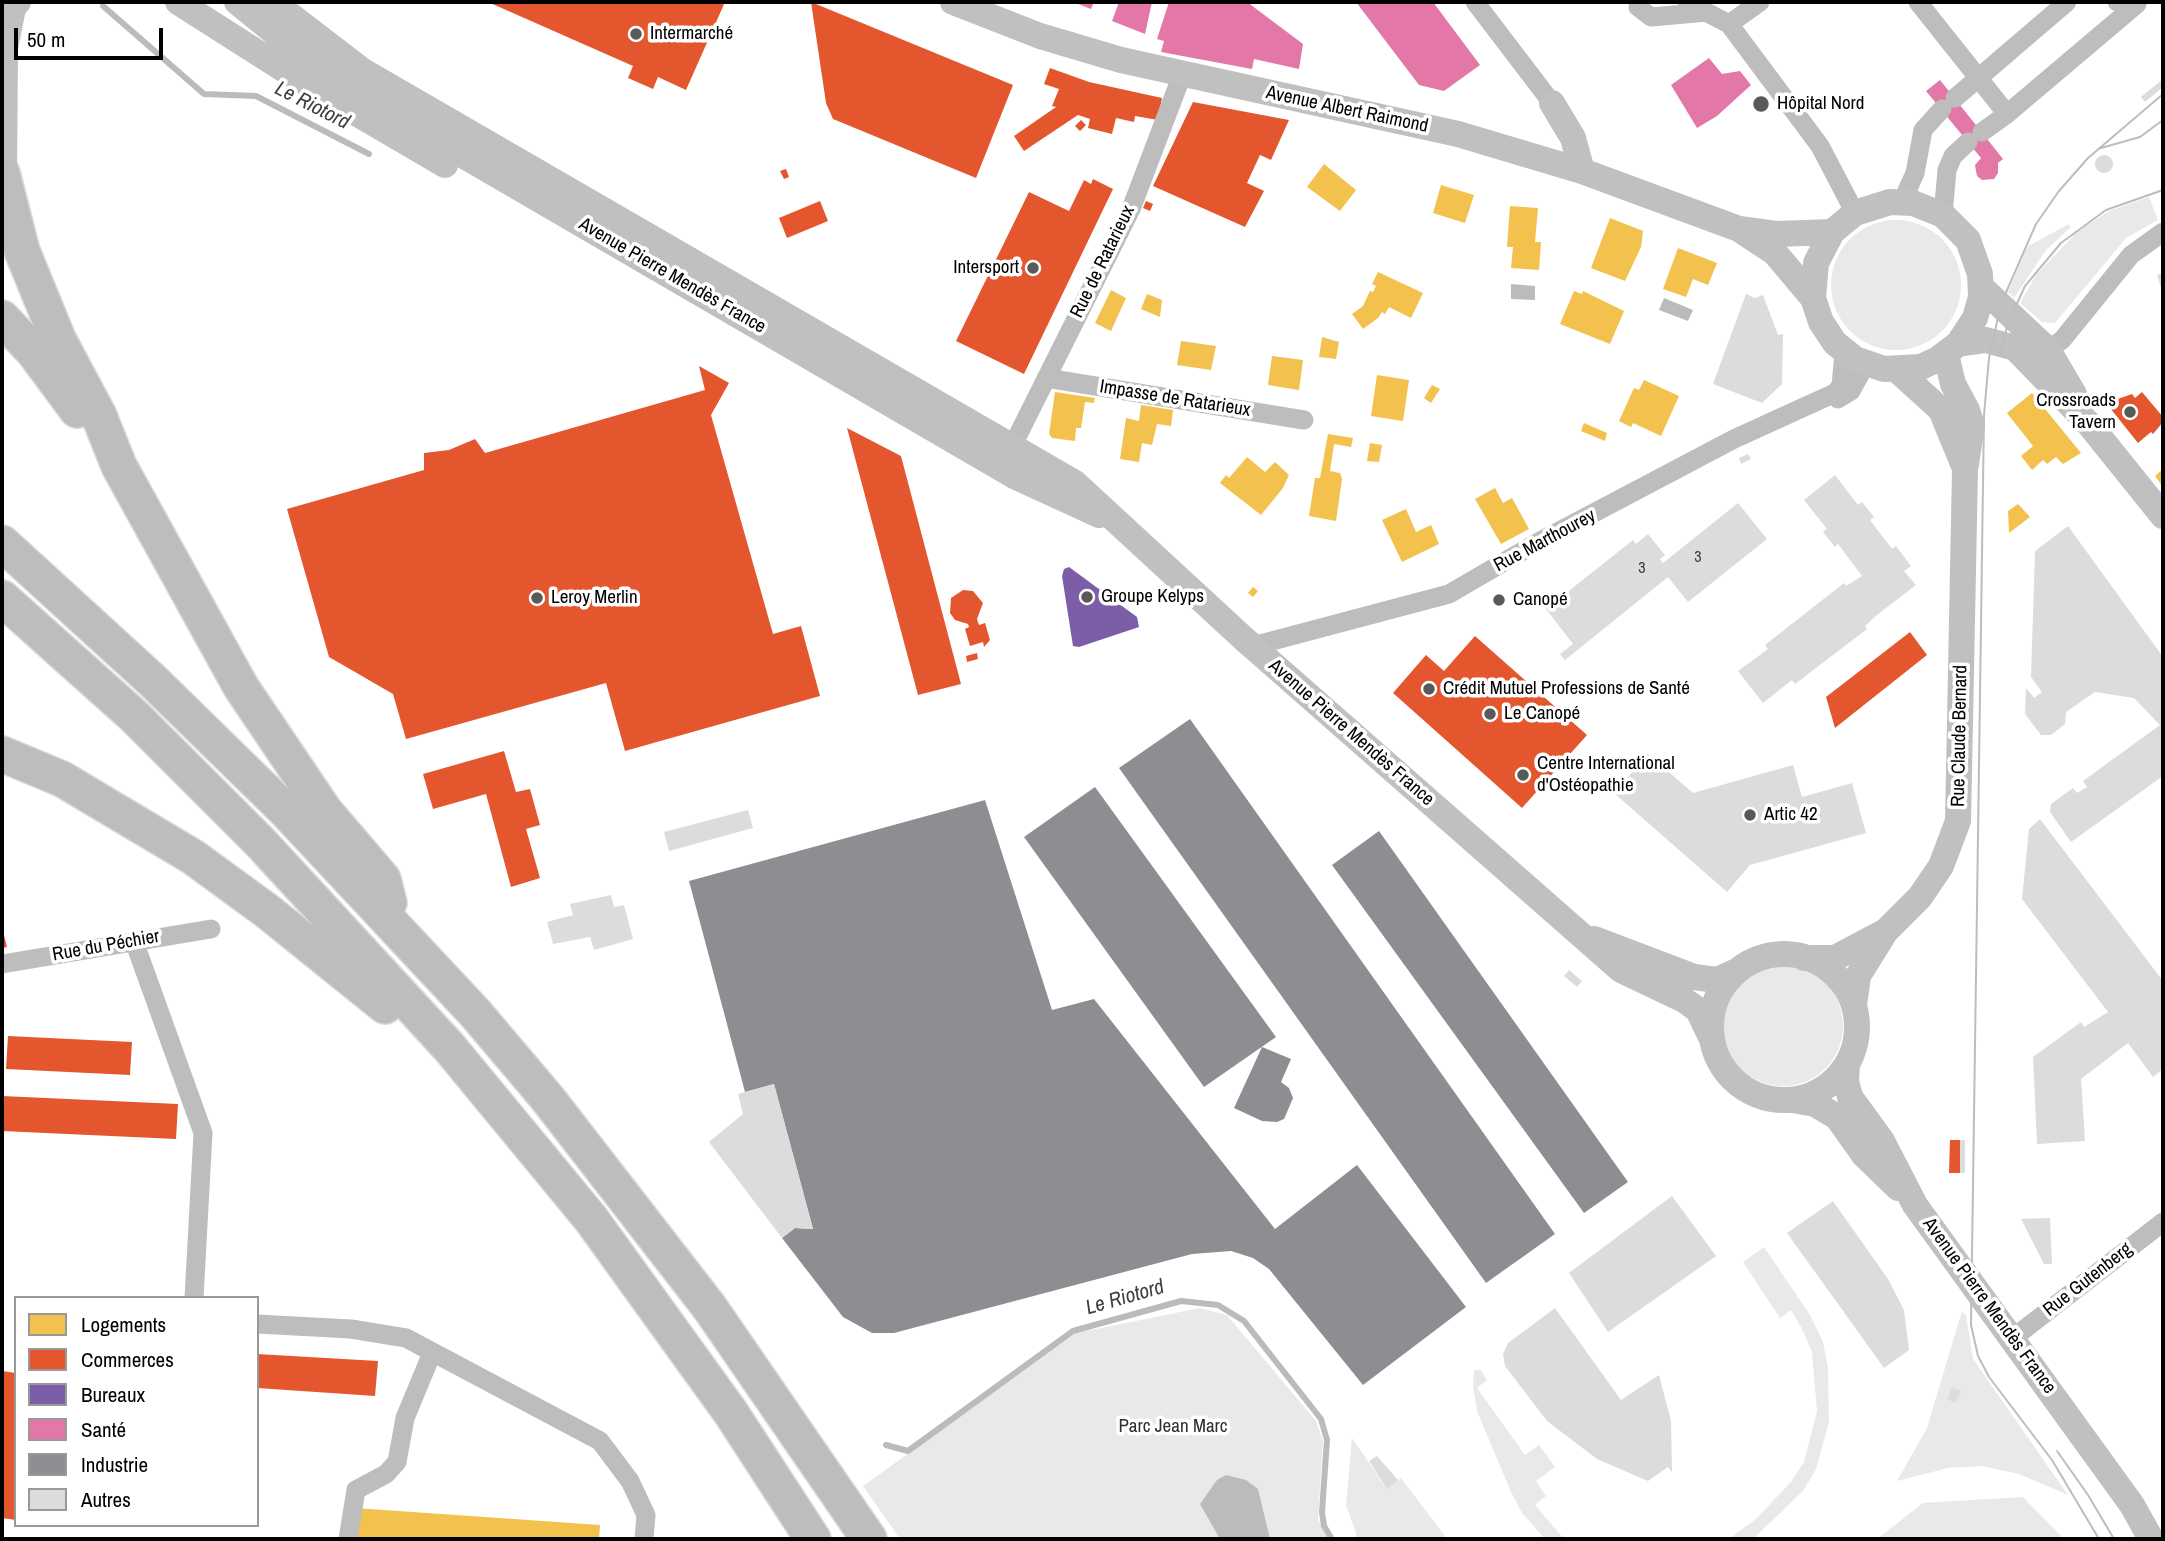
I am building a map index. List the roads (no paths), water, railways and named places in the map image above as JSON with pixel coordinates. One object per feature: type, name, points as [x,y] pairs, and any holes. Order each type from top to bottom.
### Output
[{"type":"highway","points":[[3,178],[22,251],[58,339],[99,416],[119,466],[241,687],[324,810],[383,879],[393,923]]},
{"type":"highway","points":[[2,318],[34,352],[119,466]]},
{"type":"highway","points":[[2,543],[219,744],[393,923],[539,1088],[631,1204],[741,1351],[869,1539]]},
{"type":"highway","points":[[2,598],[135,717],[260,842],[449,1047],[591,1219],[731,1413],[813,1539]]},
{"type":"highway","points":[[2,754],[62,779],[193,857],[278,919],[419,1034],[449,1047]]},
{"type":"main road","points":[[3,178],[5,48],[13,8],[18,2]]},
{"type":"main road","points":[[178,2],[310,86],[476,183],[561,224],[691,296],[746,319]]},
{"type":"main road","name":"Avenue Pierre Mendès France","points":[[237,2],[285,41],[376,104],[1016,477],[1123,527]]},
{"type":"main road","name":"Avenue Pierre Mendès France","points":[[273,2],[363,71],[1075,482],[1253,646],[1621,970],[1692,1005],[1703,1017],[1710,1035]]},
{"type":"main road","name":"Avenue Albert Raimond","points":[[953,2],[1040,36],[1182,75],[1458,134],[1582,171],[1739,229],[1776,234],[1832,232]]},
{"type":"main road","points":[[1552,103],[1573,138],[1582,171]]},
{"type":"main road","points":[[1952,349],[1975,318],[1981,287],[1979,265],[1972,248],[1957,227],[1943,215],[1924,206],[1902,202],[1878,204],[1854,213],[1832,232],[1816,263],[1813,298],[1827,333],[1855,358],[1896,370],[1921,367],[1952,349],[1993,341],[2040,356]]},
{"type":"main road","name":"Avenue Albert Raimond","points":[[1739,229],[1775,253],[1813,298]]},
{"type":"main road","points":[[1981,287],[2040,356],[2089,424],[2163,516]]},
{"type":"main road","name":"Rue Claude Bernard","points":[[1804,958],[1835,958],[1886,931],[1920,897],[1941,866],[1958,821],[1965,470],[1972,425],[1953,384],[1952,349]]},
{"type":"main road","name":"Rue Claude Bernard","points":[[1896,370],[1941,410],[1965,470]]},
{"type":"main road","points":[[1793,1100],[1827,1087],[1847,1064],[1854,1043],[1854,1005],[1858,976],[1886,931]]},
{"type":"main road","name":"Avenue Pierre Mendès France","points":[[1583,935],[1694,977],[1717,979],[1735,972]]},
{"type":"main road","points":[[1854,1005],[1835,976],[1804,958],[1792,955],[1766,956],[1735,972],[1725,981],[1715,1001],[1710,1035],[1721,1063],[1749,1090],[1765,1096],[1815,1104],[1837,1117],[1864,1155],[1915,1205]]},
{"type":"main road","name":"Avenue Pierre Mendès France","points":[[1847,1064],[1846,1081],[1850,1097],[1882,1141],[1915,1205],[2132,1504],[2151,1539]]},
{"type":"street","points":[[1475,2],[1552,103]]},
{"type":"street","points":[[1639,2],[1638,7],[1651,17],[1708,12]]},
{"type":"street","points":[[1687,2],[1729,24],[1820,146],[1854,213]]},
{"type":"street","points":[[1729,24],[1759,2]]},
{"type":"street","points":[[1919,2],[2007,114]]},
{"type":"street","points":[[1902,202],[1916,173],[1923,130],[1948,104],[2067,2]]},
{"type":"street","points":[[2117,2],[2140,3]]},
{"type":"street","points":[[1943,215],[1944,185],[1949,162],[1975,137],[2007,114],[2140,3]]},
{"type":"street","name":"Rue de Ratarieux","points":[[1013,445],[1131,209],[1182,75]]},
{"type":"street","points":[[2040,356],[2062,340],[2131,255],[2163,232]]},
{"type":"street","name":"Rue Marthourey","points":[[1253,646],[1449,594],[1533,545],[1734,439],[1823,398],[1840,388],[1855,358]]},
{"type":"street","name":"Impasse de Ratarieux","points":[[1046,378],[1304,420]]},
{"type":"street","name":"Rue du Péchier","points":[[2,964],[211,929]]},
{"type":"street","points":[[134,941],[203,1133],[194,1296]]},
{"type":"street","name":"Rue Gutenberg","points":[[2013,1338],[2163,1222]]},
{"type":"street","points":[[259,1324],[351,1329],[406,1338],[600,1441],[630,1481],[646,1515],[645,1539]]},
{"type":"street","points":[[348,1539],[356,1490],[386,1474],[397,1462],[405,1418],[432,1353]]},
{"type":"waterway","name":"Le Riotord","points":[[103,6],[204,94],[256,96],[369,154]]},
{"type":"waterway","name":"Le Riotord","points":[[886,1445],[908,1451],[1073,1331],[1181,1301],[1218,1305],[1244,1321],[1321,1419],[1327,1440],[1322,1512],[1324,1526],[1332,1539]]},
{"type":"tram line","points":[[2099,1539],[2052,1460],[1989,1377],[1978,1356],[1971,1325],[1984,415],[1989,358],[2001,304],[2036,224],[2059,191],[2088,158],[2163,94]]},
{"type":"tram line","points":[[2101,148],[2140,137],[2163,120]]},
{"type":"tram line","points":[[2000,355],[2008,323],[2025,286],[2061,243],[2106,210],[2163,190]]},
{"type":"tram line","points":[[2057,1451],[2114,1539]]},
{"type":"place","name":"Intermarché","points":[[636,34]]},
{"type":"place","name":"Hôpital Nord","points":[[1761,104]]},
{"type":"place","name":"Intersport","points":[[1033,268]]},
{"type":"place","name":"Crossroads Tavern","points":[[2130,412]]},
{"type":"place","name":"Groupe Kelyps","points":[[1087,597]]},
{"type":"place","name":"Leroy Merlin","points":[[537,598]]},
{"type":"place","name":"Canopé","points":[[1499,600]]},
{"type":"place","name":"Crédit Mutuel Professions de Santé","points":[[1429,689]]},
{"type":"place","name":"Le Canopé","points":[[1490,714]]},
{"type":"place","name":"Centre International d'Ostéopathie","points":[[1523,775]]},
{"type":"place","name":"Artic 42","points":[[1750,815]]},
{"type":"park label","name":"Parc Jean Marc","points":[[1173,1427]]}]
